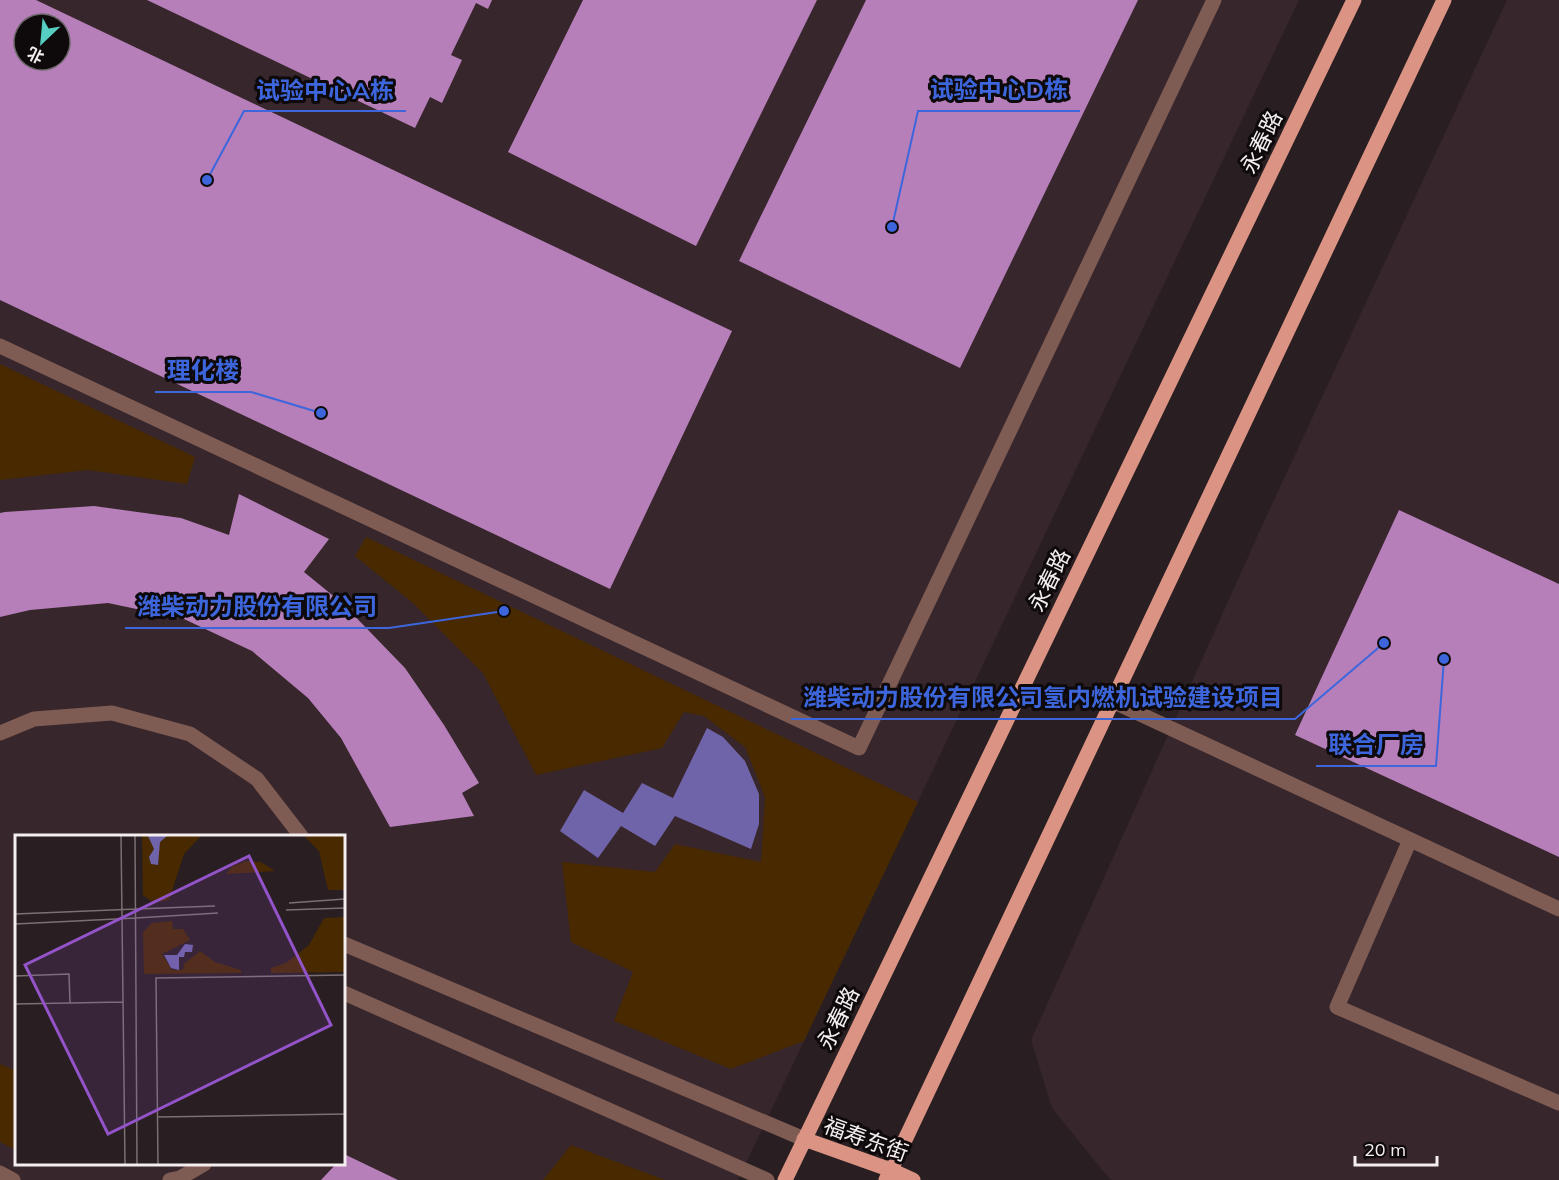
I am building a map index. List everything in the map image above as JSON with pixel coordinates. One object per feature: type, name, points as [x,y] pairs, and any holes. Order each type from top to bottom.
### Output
[{"type":"main road","name":"永春路","points":[[785,1180],[1354,0]]},
{"type":"main road","points":[[888,1175],[1444,0]]},
{"type":"main road","name":"福寿东街","points":[[804,1139],[888,1175],[913,1180]]},
{"type":"lane","points":[[0,346],[859,748],[1214,0]]},
{"type":"lane","points":[[1112,701],[1559,909]]},
{"type":"lane","points":[[0,733],[34,719],[112,713],[190,734],[257,779],[299,835]]},
{"type":"lane","points":[[1410,840],[1336,1007],[1559,1103]]},
{"type":"lane","points":[[345,944],[804,1139]]},
{"type":"lane","points":[[345,993],[767,1180]]},
{"type":"lane","points":[[170,1180],[180,1178],[202,1165]]},
{"type":"lane","points":[[0,1173],[13,1180]]},
{"type":"shaded area","points":[[0,0],[1299,0],[738,1180],[0,1180]]},
{"type":"shaded area","points":[[1507,0],[1559,0],[1559,1180],[1112,1180],[1052,1108],[1031,1040],[1266,517]]},
{"type":"shaded area","points":[[0,364],[195,457],[187,484],[88,470],[0,480]]},
{"type":"shaded area","points":[[366,537],[918,802],[804,1041],[731,1069],[614,1021],[633,972],[571,942],[562,862],[655,872],[675,844],[761,862],[765,797],[745,747],[704,716],[684,712],[662,748],[536,775],[483,673],[413,603],[355,556]]},
{"type":"shaded area","points":[[707,728],[723,737],[745,761],[759,794],[759,824],[751,849],[675,816],[655,846],[621,826],[598,858],[560,831],[584,790],[623,813],[642,783],[673,798]]},
{"type":"shaded area","points":[[0,1064],[15,1071],[15,1150],[0,1142]]},
{"type":"shaded area","points":[[571,1145],[665,1180],[543,1180]]},
{"type":"building","points":[[0,0],[36,0],[61,12],[12,12],[12,72],[72,72],[72,17],[732,331],[610,589],[0,300]]},
{"type":"building","points":[[147,0],[492,0],[488,9],[476,3],[451,55],[462,60],[442,103],[430,97],[415,128]]},
{"type":"building","points":[[583,0],[817,0],[696,246],[508,152]]},
{"type":"building","points":[[866,0],[1138,0],[960,368],[739,261]]},
{"type":"building","points":[[239,494],[329,539],[304,572],[342,603],[405,668],[444,725],[479,783],[462,793],[474,816],[390,827],[341,738],[308,698],[252,651],[184,619],[108,603],[30,610],[0,617],[0,513],[94,506],[181,518],[229,535]]},
{"type":"building","points":[[1399,510],[1559,584],[1559,857],[1295,735]]},
{"type":"building","points":[[345,1154],[398,1180],[321,1180],[335,1165],[345,1165]]},
{"type":"place","name":"试验中心A栋","points":[[207,180]]},
{"type":"place","name":"试验中心D栋","points":[[892,227]]},
{"type":"place","name":"理化楼","points":[[321,413]]},
{"type":"place","name":"潍柴动力股份有限公司","points":[[504,611]]},
{"type":"place","name":"潍柴动力股份有限公司氢内燃机试验建设项目","points":[[1384,643]]},
{"type":"place","name":"联合厂房","points":[[1444,659]]}]
